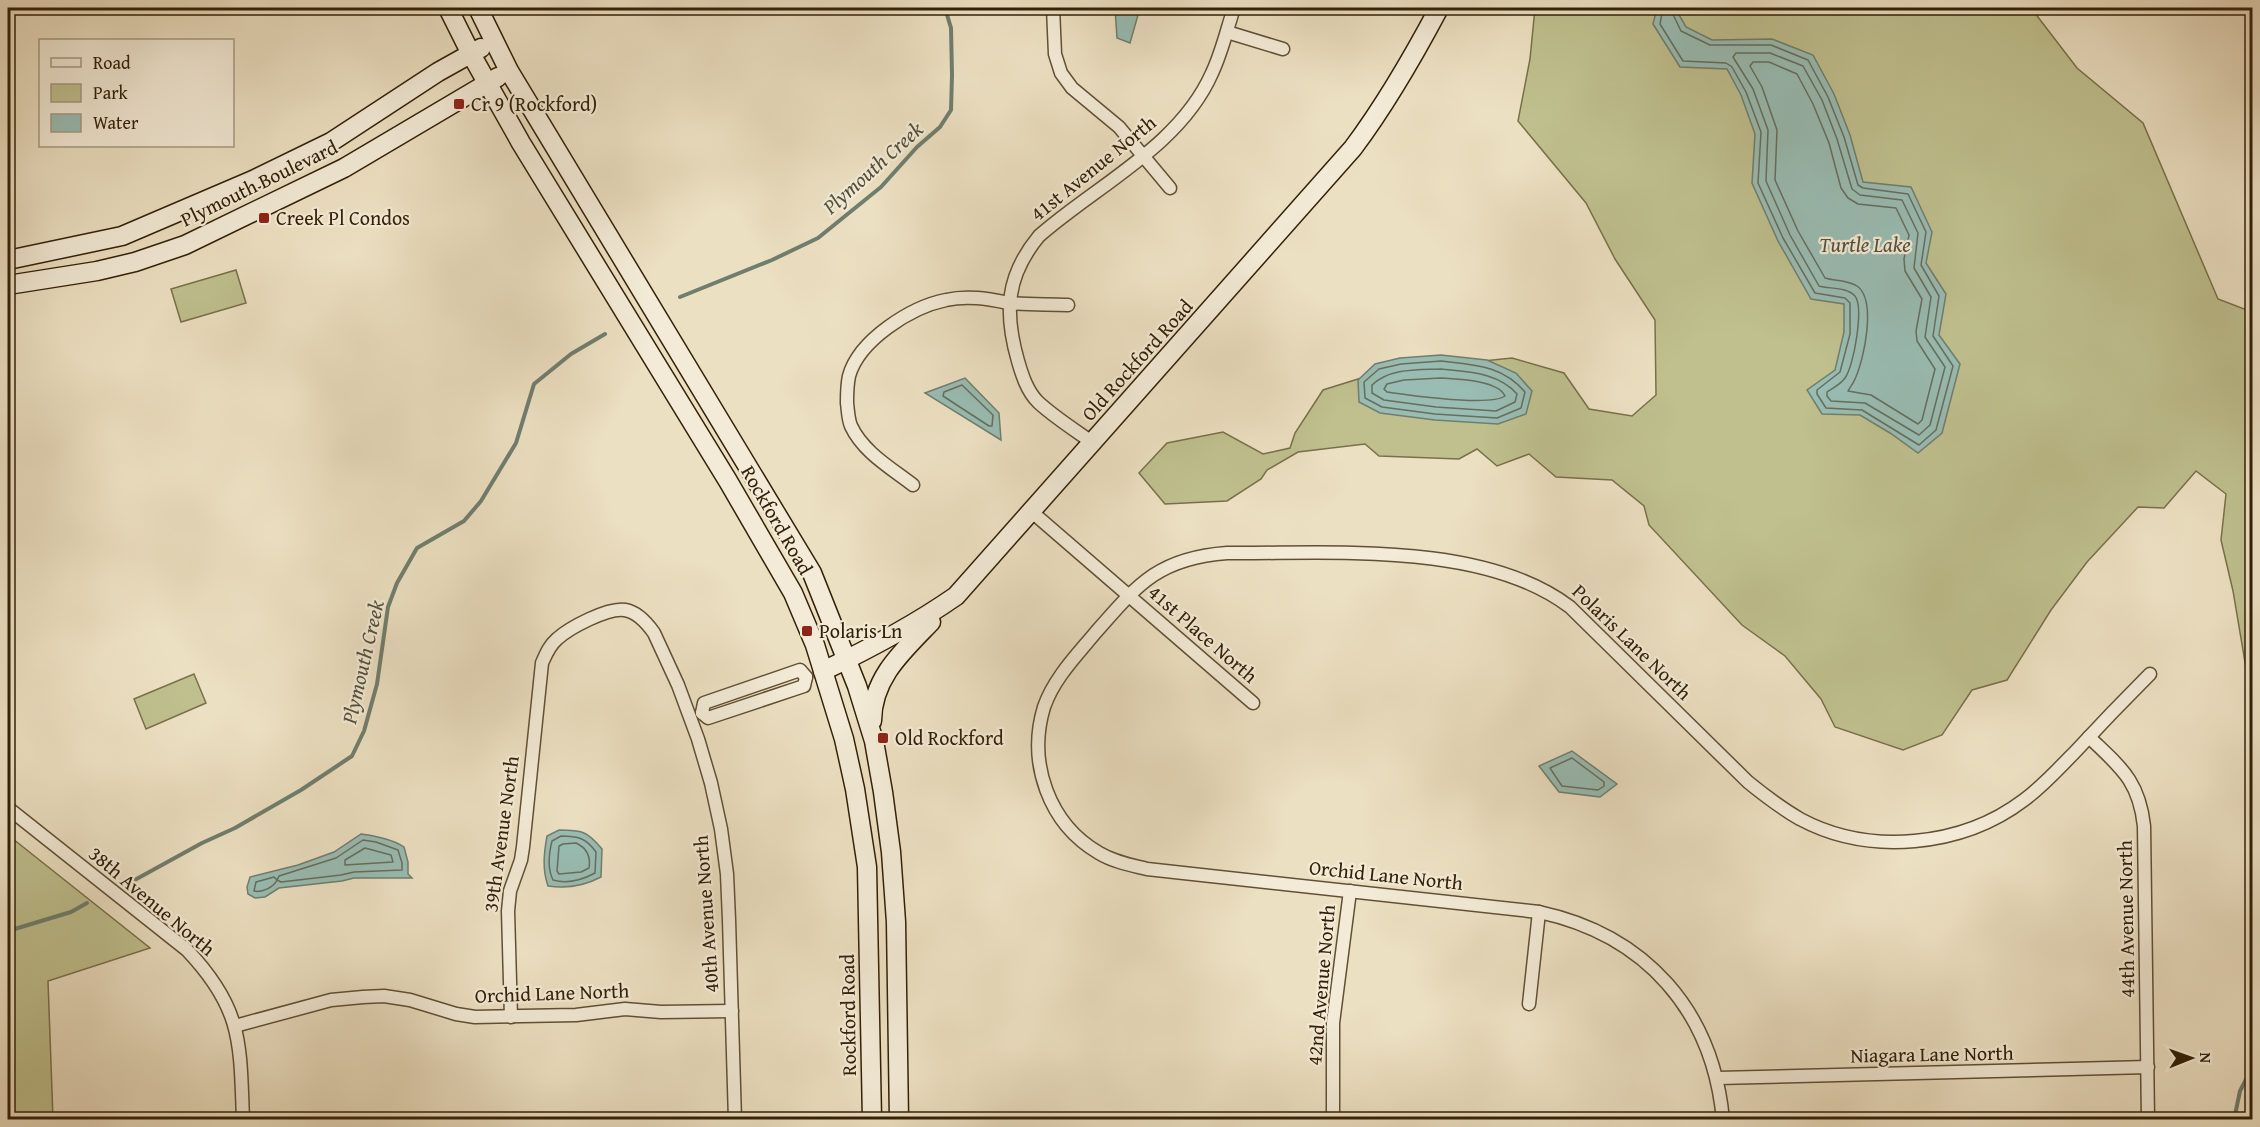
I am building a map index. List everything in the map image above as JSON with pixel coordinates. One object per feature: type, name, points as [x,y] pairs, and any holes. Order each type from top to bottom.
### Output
[{"type":"main road","name":"Rockford Road","points":[[448,8],[521,143],[728,481],[793,593],[815,645],[814,674],[844,739],[867,867],[872,1119]]},
{"type":"main road","name":"Rockford Road","points":[[477,8],[509,71],[812,573],[848,659],[874,741],[891,852],[896,922],[899,1119]]},
{"type":"main road","name":"Old Rockford Road","points":[[814,674],[920,621],[956,596],[1353,148],[1382,109],[1408,67],[1439,8]]},
{"type":"main road","name":"Plymouth Boulevard","points":[[8,260],[122,236],[253,180],[331,141],[492,40]]},
{"type":"main road","name":"Plymouth Boulevard","points":[[8,285],[97,271],[135,262],[185,244],[344,168],[509,71]]},
{"type":"main road","points":[[874,741],[872,707],[883,677],[904,649],[956,596]]},
{"type":"street","points":[[1053,8],[1055,54],[1061,73],[1072,88],[1119,127],[1170,188]]},
{"type":"street","name":"41st Avenue North","points":[[1093,443],[1037,401],[1022,376],[1012,340],[1010,303],[1015,273],[1025,253],[1039,236],[1142,157],[1178,124],[1197,100],[1212,75],[1234,8]]},
{"type":"street","points":[[1227,32],[1283,49]]},
{"type":"street","points":[[913,485],[861,443],[850,424],[847,391],[849,376],[855,362],[866,347],[900,319],[922,307],[946,300],[972,297],[1010,303],[1068,305]]},
{"type":"street","points":[[1032,512],[1129,594]]},
{"type":"street","name":"Polaris Lane North","points":[[1129,594],[1145,580],[1184,559],[1227,553],[1387,554],[1465,564],[1514,577],[1553,594],[1570,607],[1748,782],[1773,802],[1801,820],[1833,832],[1865,840],[1898,842],[1930,840],[1964,831],[1995,819],[2024,800],[2050,778],[2150,674]]},
{"type":"street","name":"41st Place North","points":[[1129,594],[1233,688],[1253,703]]},
{"type":"street","name":"Orchid Lane North","points":[[1129,594],[1055,683],[1045,705],[1039,729],[1038,749],[1041,778],[1050,801],[1063,821],[1080,840],[1101,854],[1123,864],[1147,869],[1539,912],[1591,927],[1648,963],[1672,988],[1691,1015],[1707,1046],[1718,1078],[1723,1119]]},
{"type":"street","name":"40th Avenue North","points":[[569,631],[609,611],[625,610],[636,615],[647,623],[654,633],[696,715],[721,829],[727,874],[735,1119]]},
{"type":"street","name":"39th Avenue North","points":[[511,1017],[508,911],[510,891],[523,848],[542,663],[547,650],[569,631]]},
{"type":"street","name":"Old Rockford Road","points":[[696,715],[708,718],[804,686],[814,674]]},
{"type":"street","name":"44th Avenue North","points":[[2089,737],[2130,780],[2138,794],[2142,809],[2148,1119]]},
{"type":"street","name":"38th Avenue North","points":[[8,808],[187,950],[205,968],[219,988],[235,1026],[240,1057],[243,1119]]},
{"type":"street","name":"42nd Avenue North","points":[[1333,1119],[1333,1023],[1350,891]]},
{"type":"street","points":[[1529,1004],[1539,912]]},
{"type":"street","name":"Orchid Lane North","points":[[235,1026],[331,1000],[384,996],[410,1000],[456,1014],[476,1017],[576,1015],[625,1009],[661,1012],[732,1011]]},
{"type":"street","name":"Niagara Lane North","points":[[1718,1078],[2148,1067]]},
{"type":"green space","points":[[1535,8],[2031,8],[2077,68],[2143,123],[2218,299],[2252,312],[2252,718],[2250,692],[2233,591],[2221,540],[2226,494],[2196,471],[2164,508],[2138,507],[2087,562],[2051,610],[2007,680],[1972,690],[1942,735],[1903,750],[1835,727],[1821,699],[1785,656],[1742,625],[1649,525],[1644,506],[1612,480],[1556,477],[1529,454],[1497,466],[1477,449],[1459,459],[1379,456],[1365,444],[1298,452],[1267,470],[1261,479],[1227,501],[1165,504],[1139,473],[1167,443],[1223,432],[1263,454],[1290,448],[1295,433],[1323,390],[1393,368],[1512,358],[1564,373],[1589,409],[1632,416],[1656,395],[1655,320],[1615,259],[1586,203],[1518,121],[1530,59]]},
{"type":"green space","points":[[236,270],[246,303],[181,322],[171,289]]},
{"type":"green space","points":[[194,674],[206,703],[146,729],[134,699]]},
{"type":"green space","points":[[8,835],[150,948],[48,981],[53,1119],[8,1119]]},
{"type":"water","points":[[1115,8],[1140,8],[1130,43],[1117,38]]},
{"type":"water","name":"Turtle Lake","points":[[1657,8],[1675,8],[1686,27],[1712,40],[1772,39],[1813,55],[1834,94],[1850,135],[1863,182],[1911,187],[1932,232],[1926,263],[1946,294],[1939,335],[1960,364],[1942,433],[1918,453],[1860,415],[1822,414],[1807,390],[1835,370],[1844,332],[1844,304],[1811,299],[1778,241],[1752,183],[1755,134],[1741,95],[1727,69],[1680,67],[1653,24]]},
{"type":"water","points":[[1441,355],[1487,360],[1516,373],[1532,391],[1526,414],[1498,424],[1435,420],[1380,413],[1359,402],[1358,380],[1375,364],[1400,358]]},
{"type":"water","points":[[965,378],[999,413],[1001,440],[925,393]]},
{"type":"water","points":[[1572,751],[1617,784],[1600,797],[1559,792],[1539,766]]},
{"type":"water","points":[[559,830],[584,833],[597,843],[602,849],[601,877],[576,886],[548,886],[544,861],[547,836]]},
{"type":"water","points":[[361,834],[384,838],[404,847],[408,874],[412,878],[354,878],[279,888],[265,897],[255,898],[248,894],[247,887],[250,877],[298,865],[334,852]]},
{"type":"waterway","name":"Plymouth Creek","points":[[680,297],[772,260],[818,238],[881,187],[917,147],[940,127],[951,110],[951,28],[945,8]]},
{"type":"waterway","name":"Plymouth Creek","points":[[131,882],[202,843],[235,828],[301,790],[352,756],[364,731],[377,684],[388,607],[397,583],[417,548],[464,521],[481,501],[516,443],[534,384],[571,354],[605,334]]},
{"type":"waterway","name":"Plymouth Creek","points":[[8,931],[71,912],[87,903]]},
{"type":"waterway","points":[[2235,1115],[2240,1091],[2252,1068]]},
{"type":"place","name":"Cr 9 (Rockford)","points":[[459,104]]},
{"type":"place","name":"Creek Pl Condos","points":[[264,218]]},
{"type":"place","name":"Polaris Ln","points":[[807,631]]},
{"type":"place","name":"Old Rockford","points":[[883,738]]}]
